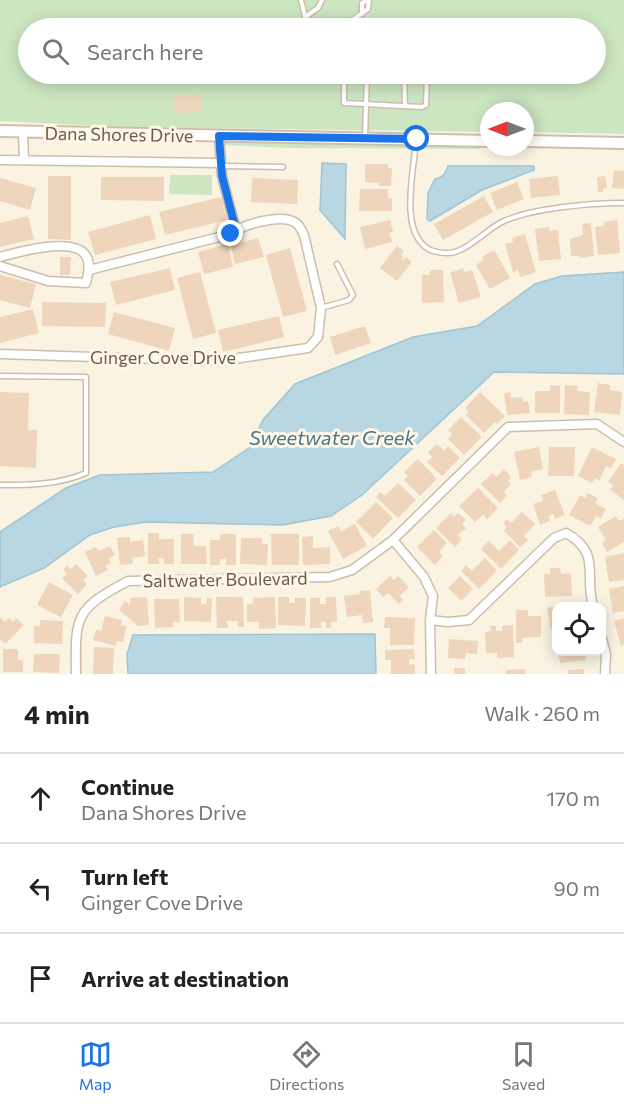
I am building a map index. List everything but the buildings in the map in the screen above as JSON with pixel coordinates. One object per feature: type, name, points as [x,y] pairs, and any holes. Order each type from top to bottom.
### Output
[{"type":"street","name":"Dana Shores Drive","points":[[0,131],[480,141]]},
{"type":"street","points":[[23,132],[24,160]]},
{"type":"street","points":[[219,136],[222,176],[236,230]]},
{"type":"street","points":[[534,141],[624,143]]},
{"type":"street","points":[[0,160],[221,165]]},
{"type":"street","name":"Ginger Cove Drive","points":[[0,266],[46,281],[86,283],[89,270],[231,234],[236,230],[282,218],[299,224],[304,235],[321,308],[318,337],[308,348],[219,361],[0,354]]},
{"type":"street","points":[[0,257],[38,248],[72,247],[87,257],[89,270]]},
{"type":"street","name":"Saltwater Boulevard","points":[[75,674],[75,638],[79,619],[90,604],[99,597],[128,581],[330,577],[352,570],[393,540],[508,427],[597,423],[624,442]]},
{"type":"street","points":[[430,620],[448,622],[469,620],[554,538],[566,532],[583,545],[591,562],[593,602]]},
{"type":"street","points":[[393,540],[424,577],[433,596],[430,620],[431,674]]},
{"type":"street","points":[[606,656],[606,674]]},
{"type":"lane","points":[[301,0],[305,18]]},
{"type":"lane","points":[[306,18],[318,8],[322,0]]},
{"type":"lane","points":[[356,18],[368,9],[368,0]]},
{"type":"lane","points":[[344,84],[344,103],[405,106],[426,105],[427,84]]},
{"type":"lane","points":[[365,138],[367,84]]},
{"type":"lane","points":[[404,84],[405,106]]},
{"type":"lane","points":[[417,139],[411,226],[422,245],[440,253],[461,250],[502,223],[529,212],[624,203]]},
{"type":"lane","points":[[221,165],[283,167]]},
{"type":"lane","points":[[321,308],[352,298],[352,292],[337,264]]},
{"type":"lane","points":[[0,376],[86,377],[86,473],[74,478],[42,484],[0,485]]},
{"type":"green space","points":[[0,0],[624,0],[624,134],[534,132],[534,102],[480,102],[480,132],[121,127],[0,121]]},
{"type":"green space","points":[[224,140],[479,145],[480,149],[291,148],[224,145]]},
{"type":"green space","points":[[170,175],[212,175],[212,195],[169,194]]},
{"type":"water","points":[[322,163],[346,164],[345,239],[320,210]]},
{"type":"water","points":[[448,166],[534,166],[534,170],[482,190],[430,221],[427,219],[428,193],[435,179],[444,175]]},
{"type":"water","name":"Sweetwater Creek","points":[[624,272],[624,374],[494,372],[362,495],[331,516],[283,525],[146,522],[114,527],[90,535],[44,568],[0,587],[0,532],[66,488],[100,475],[213,472],[249,448],[263,420],[295,384],[413,337],[477,326],[535,284],[562,276]]},
{"type":"water","points":[[375,634],[376,674],[128,674],[127,654],[133,635]]},
{"type":"route","points":[[231,234],[236,230],[222,176],[219,136],[417,139]]}]
